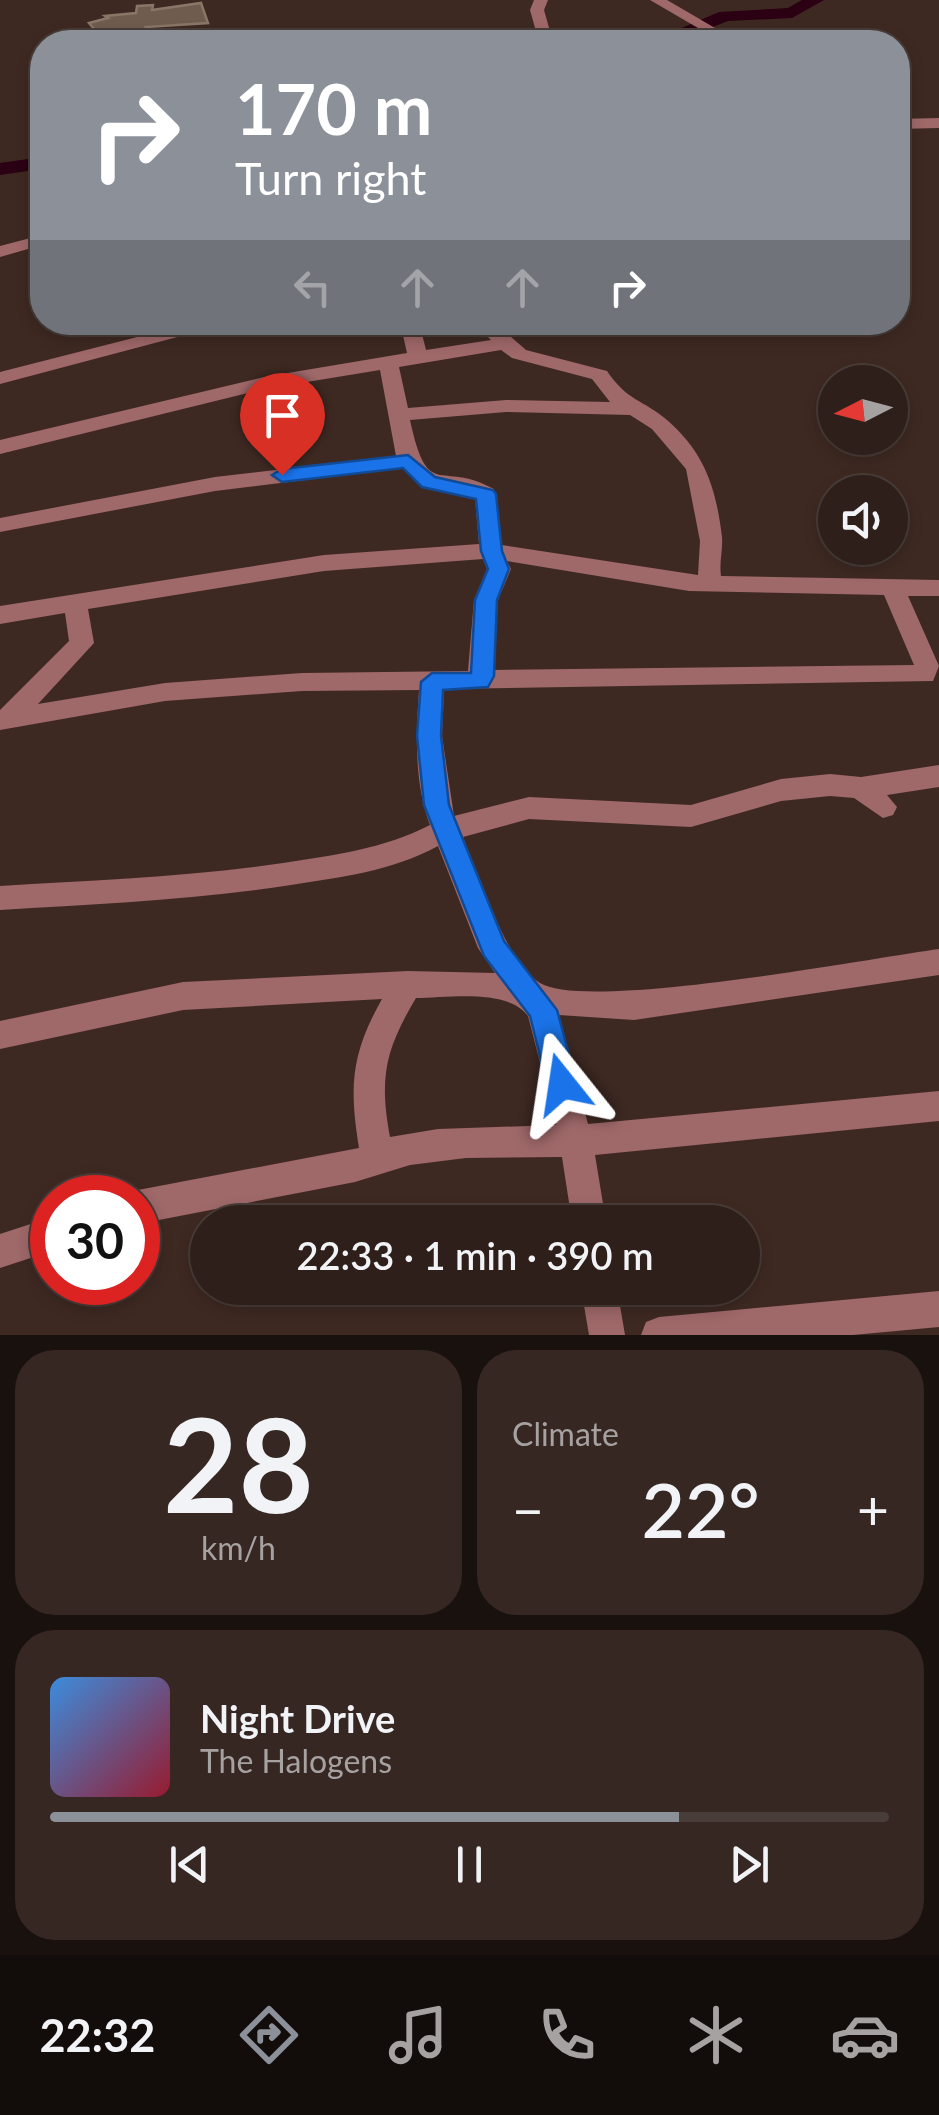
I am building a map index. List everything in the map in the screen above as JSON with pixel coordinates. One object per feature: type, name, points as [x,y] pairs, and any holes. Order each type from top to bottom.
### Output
[{"type":"street","points":[[541,0],[537,10],[543,30]]},
{"type":"street","points":[[657,0],[711,30]]},
{"type":"street","points":[[910,124],[939,124]]},
{"type":"street","points":[[0,252],[30,243]]},
{"type":"street","points":[[0,353],[3,377],[161,335]]},
{"type":"street","points":[[412,335],[418,356]]},
{"type":"street","points":[[493,335],[523,356],[596,372],[611,394],[659,424],[697,467],[711,541],[707,562],[711,584]]},
{"type":"street","points":[[0,448],[155,412],[224,391],[501,344]]},
{"type":"street","points":[[388,361],[408,461],[429,482],[485,493],[491,551],[499,569],[486,600],[480,681]]},
{"type":"street","points":[[400,415],[506,406],[636,410]]},
{"type":"street","points":[[0,525],[215,484],[408,461]]},
{"type":"street","points":[[0,615],[324,563],[491,551],[638,578],[711,584],[939,588]]},
{"type":"street","points":[[4,719],[165,692],[302,682],[924,674],[927,668],[892,585]]},
{"type":"street","points":[[4,719],[82,643],[75,601]]},
{"type":"street","points":[[432,682],[431,760],[436,805],[493,948],[542,1010],[576,1140],[586,1205]]},
{"type":"street","points":[[0,898],[220,884],[278,876],[402,852],[445,830],[529,808],[691,816],[781,790],[861,788],[939,776]]},
{"type":"street","points":[[861,788],[883,807]]},
{"type":"street","points":[[0,1034],[183,996],[408,984],[488,985],[565,1002],[634,1006],[939,962]]},
{"type":"street","points":[[377,1155],[365,1074],[377,1033],[408,984]]},
{"type":"street","points":[[160,1203],[354,1166],[377,1155],[429,1144],[730,1131],[939,1106]]},
{"type":"street","points":[[0,1251],[30,1241]]},
{"type":"street","points":[[602,1305],[607,1335]]},
{"type":"street","points":[[660,1335],[939,1309]]},
{"type":"building","points":[[201,3],[208,23],[146,27],[148,30],[95,30],[89,23],[108,18],[105,16],[136,13],[137,6],[153,5],[152,10]]},
{"type":"waterway","points":[[689,30],[725,16],[792,13],[815,0]]},
{"type":"waterway","points":[[0,169],[30,165]]},
{"type":"route","points":[[282,475],[408,461],[429,482],[478,489],[486,494],[491,551],[499,569],[486,600],[482,676],[480,681],[432,682],[429,736],[436,805],[493,948],[542,1010],[562,1084]]}]
